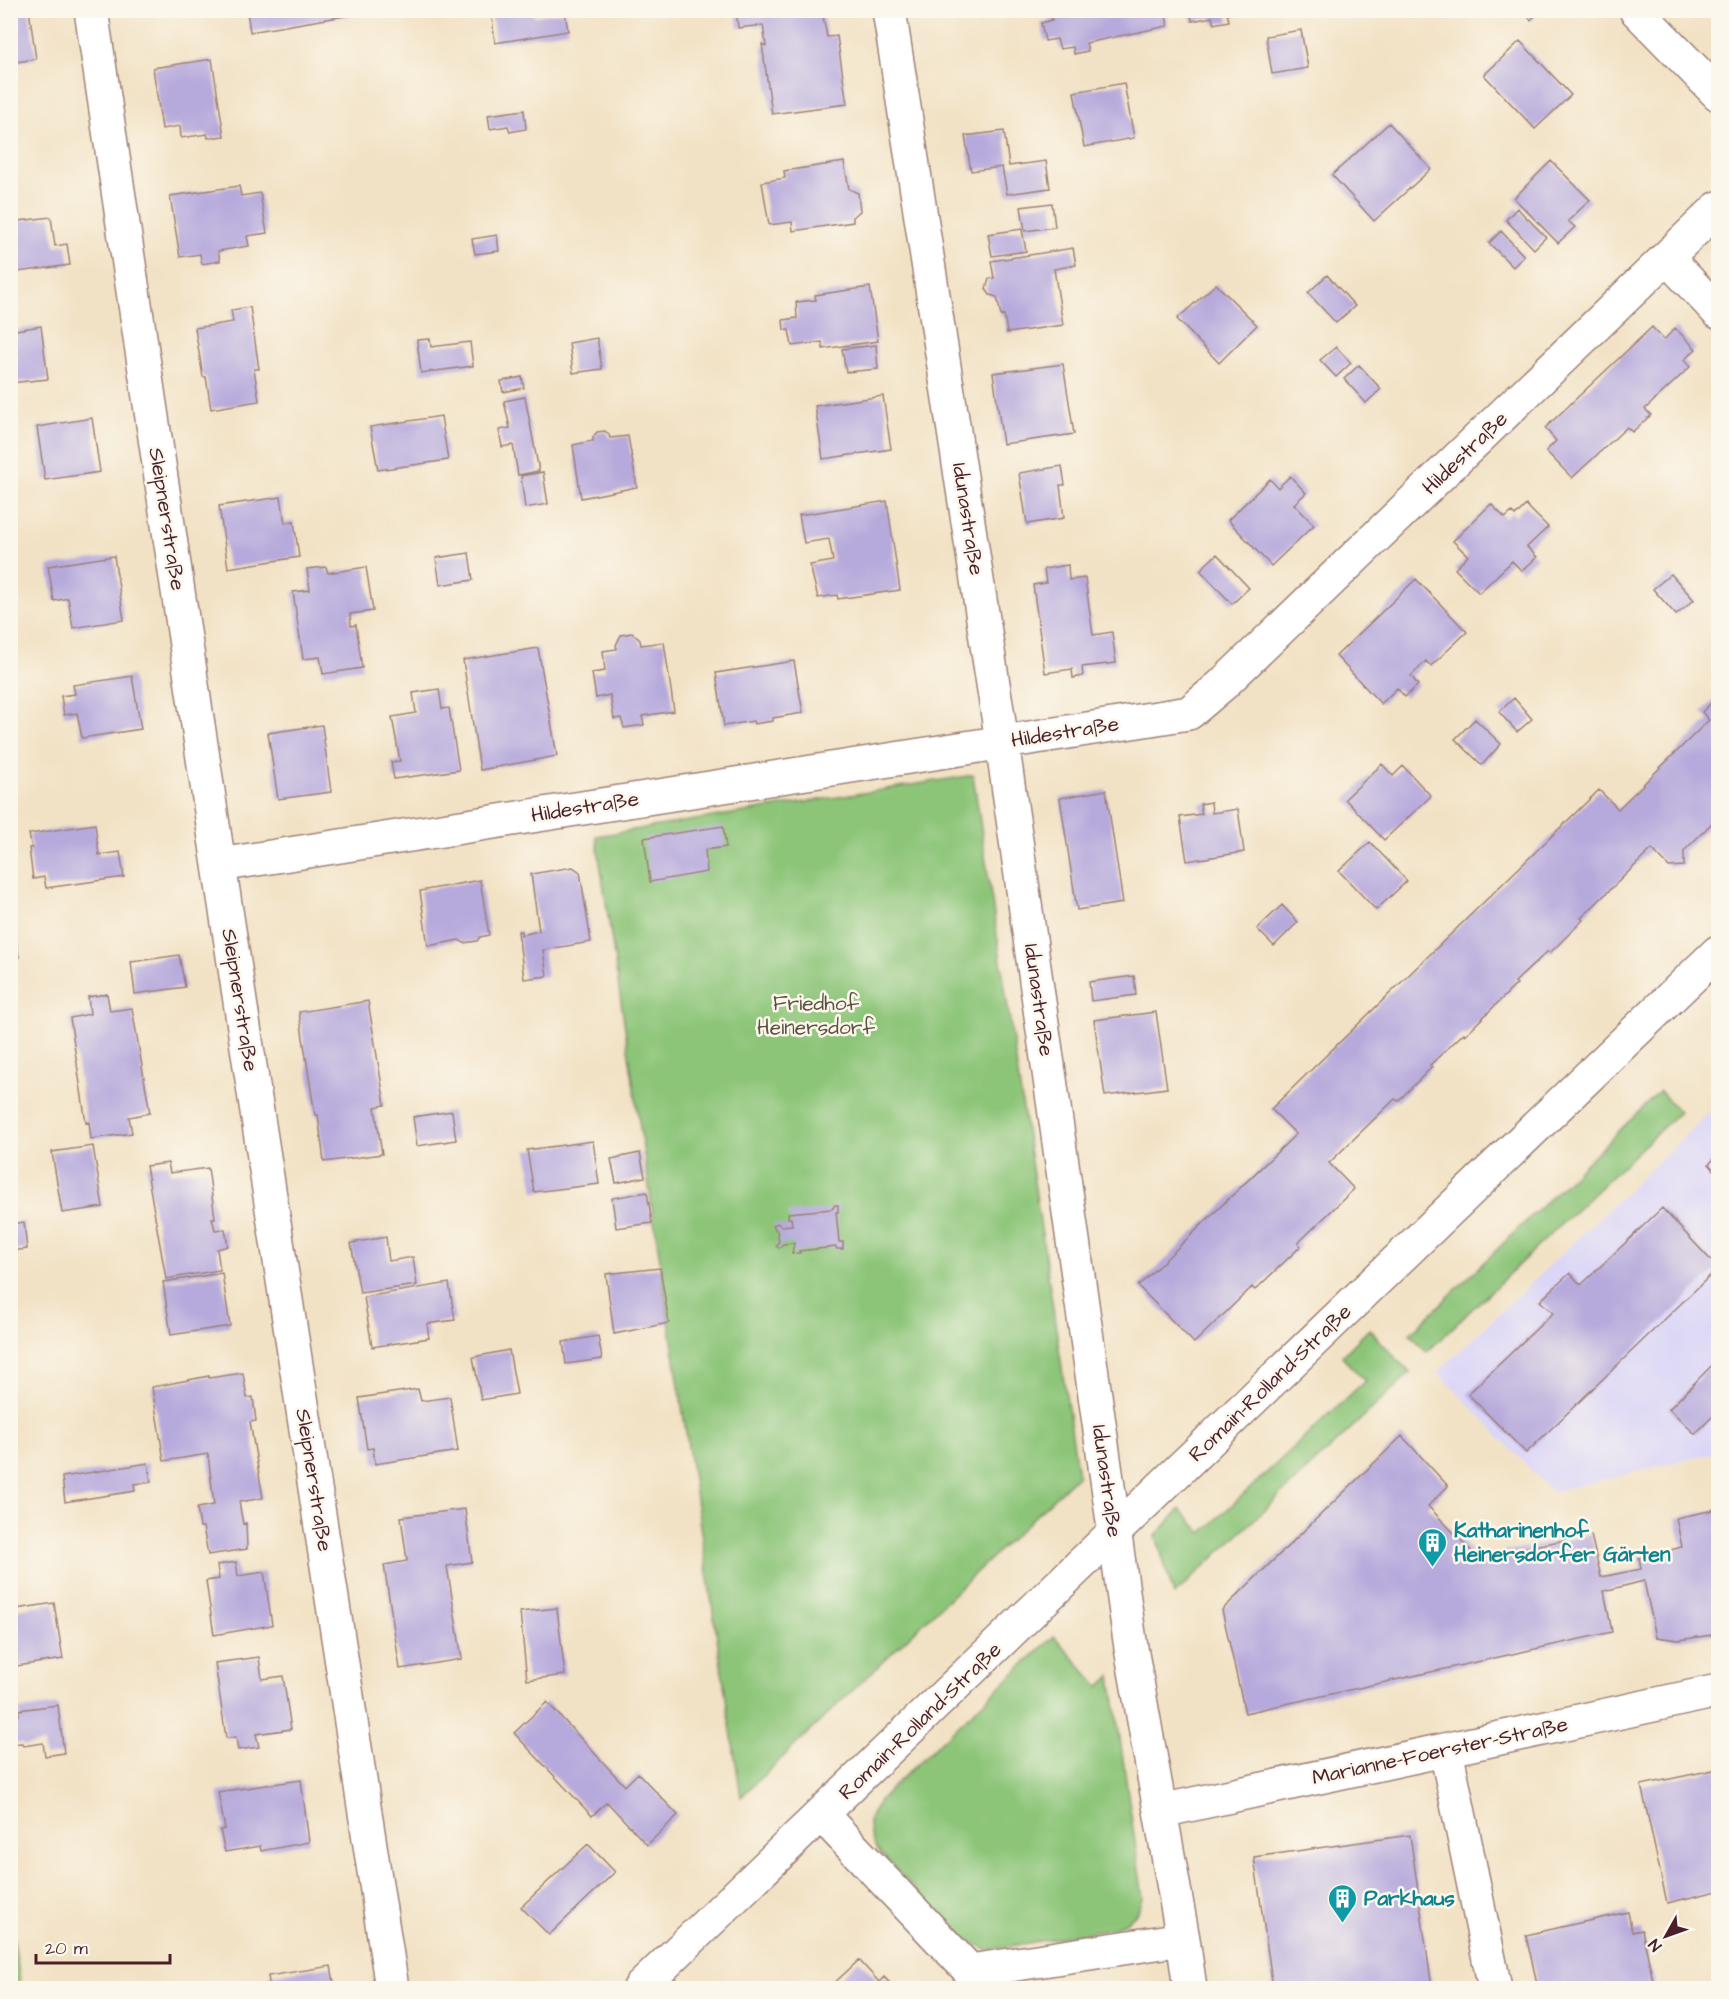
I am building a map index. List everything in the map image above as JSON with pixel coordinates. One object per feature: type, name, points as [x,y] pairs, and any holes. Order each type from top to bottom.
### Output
[{"type":"street","name":"Sleipnerstraße","points":[[90,10],[392,1989]]},
{"type":"street","name":"Idunastraße","points":[[889,10],[1002,742],[1131,1648],[1161,1810],[1190,1989]]},
{"type":"street","points":[[1636,10],[1719,94]]},
{"type":"street","name":"Hildestraße","points":[[219,865],[1189,713],[1222,685],[1719,208]]},
{"type":"street","points":[[1668,259],[1719,312]]},
{"type":"street","name":"Romain-Rolland-Straße","points":[[640,1989],[1719,952]]},
{"type":"street","name":"Marianne-Foerster-Straße","points":[[1161,1810],[1719,1691]]},
{"type":"street","points":[[1446,1750],[1495,1989]]},
{"type":"street","name":"Romain-Rolland-Straße","points":[[822,1815],[970,1971],[1183,1939]]},
{"type":"shaded area","points":[[1718,1104],[1718,1452],[1552,1492],[1438,1372]]},
{"type":"green space","name":"Friedhof Heinersdorf","points":[[973,775],[1078,1475],[741,1797],[596,836]]},
{"type":"green space","points":[[1660,1091],[1679,1112],[1427,1352],[1410,1334]]},
{"type":"green space","points":[[1369,1329],[1410,1373],[1174,1595],[1156,1536],[1180,1509],[1202,1533],[1365,1381],[1342,1356]]},
{"type":"green space","points":[[1054,1636],[1099,1687],[1111,1676],[1143,1898],[1132,1917],[1113,1928],[989,1950],[958,1936],[876,1848],[870,1832],[870,1819],[875,1807],[886,1793]]},
{"type":"green space","points":[[11,1921],[21,1988],[11,1988]]},
{"type":"building","points":[[10,10],[29,10],[36,59],[10,63]]},
{"type":"building","points":[[248,10],[356,10],[356,14],[250,32]]},
{"type":"building","points":[[491,10],[533,10],[534,16],[565,12],[568,31],[495,43]]},
{"type":"building","points":[[736,10],[822,10],[827,37],[837,36],[847,104],[772,114],[762,44],[766,46],[763,25],[738,28]]},
{"type":"building","points":[[1050,10],[1165,10],[1168,26],[1086,43],[1088,51],[1074,54],[1073,47],[1060,49],[1057,39],[1045,41],[1041,23],[1052,20]]},
{"type":"building","points":[[1190,10],[1234,10],[1235,12],[1227,13],[1229,21],[1214,24],[1212,17],[1192,21]]},
{"type":"building","points":[[1522,10],[1541,10],[1531,20]]},
{"type":"building","points":[[1706,10],[1718,10],[1718,23]]},
{"type":"building","points":[[1301,30],[1308,68],[1272,74],[1266,36]]},
{"type":"building","points":[[1520,41],[1571,95],[1535,129],[1484,75]]},
{"type":"building","points":[[212,59],[224,136],[208,138],[207,134],[181,138],[180,126],[162,129],[153,68]]},
{"type":"building","points":[[1124,83],[1134,138],[1084,147],[1074,92]]},
{"type":"building","points":[[524,110],[526,129],[510,132],[508,126],[490,129],[488,115]]},
{"type":"building","points":[[1389,123],[1431,169],[1374,221],[1332,175]]},
{"type":"building","points":[[1004,131],[1009,166],[1046,161],[1050,188],[1007,194],[1002,167],[971,171],[965,136]]},
{"type":"building","points":[[1551,161],[1590,200],[1568,221],[1575,227],[1558,243],[1514,198]]},
{"type":"building","points":[[844,162],[849,189],[858,193],[860,211],[853,217],[853,222],[793,231],[792,222],[769,225],[762,182],[785,178],[784,171]]},
{"type":"building","points":[[239,186],[241,196],[260,193],[267,233],[247,236],[249,246],[218,251],[220,261],[202,264],[200,254],[180,257],[170,196]]},
{"type":"building","points":[[1052,203],[1055,227],[1025,231],[1021,207]]},
{"type":"building","points":[[1517,208],[1546,237],[1534,249],[1506,220]]},
{"type":"building","points":[[51,217],[55,246],[67,244],[70,265],[10,273],[10,222]]},
{"type":"building","points":[[1022,229],[1026,251],[992,256],[988,234]]},
{"type":"building","points":[[1501,231],[1524,256],[1513,267],[1489,243]]},
{"type":"building","points":[[497,235],[499,251],[475,254],[472,239]]},
{"type":"building","points":[[1073,248],[1076,265],[1054,269],[1063,325],[1007,333],[1004,315],[1001,316],[997,297],[990,295],[986,289],[989,279],[994,278],[991,261]]},
{"type":"building","points":[[1327,275],[1355,306],[1336,323],[1308,293]]},
{"type":"building","points":[[1216,284],[1257,325],[1219,363],[1177,319]]},
{"type":"building","points":[[870,287],[878,341],[823,349],[822,342],[792,346],[789,330],[784,330],[783,320],[797,318],[796,302],[816,300],[815,295]]},
{"type":"building","points":[[250,307],[259,369],[254,369],[259,401],[211,409],[195,328],[233,322],[231,310]]},
{"type":"building","points":[[41,326],[48,379],[10,383],[10,331]]},
{"type":"building","points":[[1652,327],[1664,340],[1675,328],[1696,349],[1684,360],[1690,367],[1645,409],[1651,415],[1632,432],[1627,427],[1572,478],[1546,451],[1556,441],[1545,428]]},
{"type":"building","points":[[597,338],[602,369],[573,373],[569,343]]},
{"type":"building","points":[[430,339],[431,347],[470,342],[473,366],[421,373],[417,340]]},
{"type":"building","points":[[876,345],[878,369],[846,372],[842,349]]},
{"type":"building","points":[[1336,347],[1351,363],[1336,377],[1320,360]]},
{"type":"building","points":[[1063,364],[1074,434],[1003,444],[993,373]]},
{"type":"building","points":[[1359,365],[1381,389],[1366,403],[1344,379]]},
{"type":"building","points":[[522,377],[524,388],[503,392],[501,381]]},
{"type":"building","points":[[883,396],[891,449],[823,459],[815,406]]},
{"type":"building","points":[[525,397],[539,471],[518,475],[513,445],[502,447],[499,430],[510,428],[504,401]]},
{"type":"building","points":[[441,416],[448,460],[378,470],[370,427]]},
{"type":"building","points":[[92,418],[100,472],[45,480],[37,427]]},
{"type":"building","points":[[605,431],[610,438],[628,436],[637,487],[581,498],[573,445],[593,441],[597,432]]},
{"type":"building","points":[[1062,466],[1065,485],[1060,485],[1064,518],[1027,524],[1019,473]]},
{"type":"building","points":[[543,472],[548,504],[525,508],[521,476]]},
{"type":"building","points":[[1290,476],[1306,493],[1294,504],[1314,525],[1271,566],[1228,520],[1270,479],[1278,488]]},
{"type":"building","points":[[281,497],[285,523],[294,521],[299,557],[228,568],[219,506]]},
{"type":"building","points":[[887,501],[900,590],[838,599],[837,595],[818,598],[810,565],[833,561],[829,539],[804,543],[799,515]]},
{"type":"building","points":[[1491,504],[1505,518],[1512,512],[1515,516],[1526,505],[1548,527],[1527,547],[1537,557],[1522,571],[1512,561],[1479,593],[1455,569],[1468,556],[1453,541]]},
{"type":"building","points":[[469,553],[473,580],[440,585],[436,558]]},
{"type":"building","points":[[1217,554],[1249,588],[1232,604],[1200,570]]},
{"type":"building","points":[[114,556],[124,620],[73,628],[68,598],[54,601],[48,566]]},
{"type":"building","points":[[1068,565],[1069,580],[1085,578],[1093,635],[1112,632],[1116,663],[1082,667],[1083,676],[1073,678],[1072,669],[1045,673],[1033,585],[1046,583],[1044,569]]},
{"type":"building","points":[[326,567],[328,573],[366,567],[373,611],[350,614],[351,626],[356,625],[362,668],[323,674],[320,657],[303,659],[293,592],[310,590],[307,569]]},
{"type":"building","points":[[1671,574],[1694,600],[1676,615],[1653,589]]},
{"type":"building","points":[[1416,579],[1467,632],[1431,666],[1426,661],[1411,676],[1418,685],[1405,697],[1397,688],[1381,704],[1336,656]]},
{"type":"building","points":[[632,633],[640,640],[641,645],[664,642],[674,711],[642,716],[644,725],[624,728],[621,718],[614,719],[610,695],[596,698],[592,673],[605,671],[603,651],[617,649],[616,645],[621,635]]},
{"type":"building","points":[[538,648],[557,756],[480,770],[463,660]]},
{"type":"building","points":[[794,661],[803,713],[773,718],[773,721],[754,724],[753,721],[724,726],[716,673]]},
{"type":"building","points":[[132,676],[141,729],[82,738],[77,713],[64,715],[61,696],[75,694],[73,685]]},
{"type":"building","points":[[439,689],[442,709],[449,708],[459,770],[394,779],[391,762],[400,761],[392,717],[416,713],[413,693]]},
{"type":"building","points":[[1718,696],[1718,817],[1684,851],[1684,866],[1669,867],[1652,849],[1581,918],[1583,920],[1550,953],[1548,951],[1465,1035],[1464,1033],[1430,1065],[1432,1067],[1398,1101],[1395,1099],[1329,1163],[1354,1189],[1298,1243],[1301,1246],[1255,1290],[1252,1287],[1194,1343],[1138,1286],[1296,1134],[1271,1109],[1599,790],[1618,809],[1709,720],[1702,712]]},
{"type":"building","points":[[1514,698],[1532,719],[1517,732],[1499,712]]},
{"type":"building","points":[[1475,719],[1501,744],[1482,765],[1455,739]]},
{"type":"building","points":[[322,725],[331,792],[278,799],[268,733]]},
{"type":"building","points":[[1382,764],[1393,776],[1403,766],[1431,796],[1384,840],[1345,799]]},
{"type":"building","points":[[1106,790],[1123,903],[1077,910],[1060,798]]},
{"type":"building","points":[[1211,802],[1212,813],[1238,809],[1244,852],[1187,861],[1180,817],[1202,814],[1200,804]]},
{"type":"building","points":[[95,824],[99,855],[120,852],[124,877],[46,888],[44,877],[33,879],[29,834]]},
{"type":"building","points":[[723,826],[726,847],[705,850],[707,872],[650,882],[644,838]]},
{"type":"building","points":[[1370,842],[1407,881],[1376,910],[1339,871]]},
{"type":"building","points":[[573,867],[580,872],[591,942],[543,950],[547,976],[524,979],[518,931],[521,931],[521,935],[539,931],[531,874]]},
{"type":"building","points":[[480,880],[489,935],[480,937],[477,941],[464,943],[459,940],[428,946],[420,891]]},
{"type":"building","points":[[1282,905],[1298,922],[1274,946],[1257,929]]},
{"type":"building","points":[[14,930],[19,957],[10,958],[10,931]]},
{"type":"building","points":[[179,955],[185,987],[135,994],[131,962]]},
{"type":"building","points":[[1134,976],[1136,995],[1091,1001],[1089,982]]},
{"type":"building","points":[[107,994],[110,1011],[132,1008],[150,1113],[129,1117],[132,1133],[91,1139],[89,1122],[86,1123],[70,1018],[90,1014],[88,997]]},
{"type":"building","points":[[368,1001],[385,1105],[375,1107],[382,1154],[324,1162],[318,1115],[315,1115],[299,1012]]},
{"type":"building","points":[[1156,1012],[1167,1088],[1105,1096],[1094,1020]]},
{"type":"building","points":[[452,1111],[456,1140],[417,1146],[413,1117]]},
{"type":"building","points":[[593,1141],[599,1184],[534,1192],[527,1150]]},
{"type":"building","points":[[93,1146],[103,1207],[62,1213],[52,1152]]},
{"type":"building","points":[[640,1153],[645,1177],[616,1183],[611,1159]]},
{"type":"building","points":[[1718,1155],[1718,1175],[1709,1164]]},
{"type":"building","points":[[168,1163],[170,1173],[208,1168],[215,1230],[225,1229],[228,1246],[217,1249],[220,1270],[166,1279],[146,1166]]},
{"type":"building","points":[[647,1192],[652,1223],[616,1228],[612,1198]]},
{"type":"building","points":[[838,1205],[838,1212],[836,1212],[839,1242],[843,1242],[843,1249],[836,1247],[799,1251],[800,1253],[792,1254],[794,1243],[783,1244],[779,1248],[776,1246],[779,1241],[777,1231],[773,1226],[777,1223],[781,1226],[792,1225],[788,1213],[832,1209]]},
{"type":"building","points":[[1662,1208],[1718,1268],[1526,1453],[1468,1394],[1553,1313],[1540,1301],[1570,1273],[1581,1285]]},
{"type":"building","points":[[24,1222],[27,1249],[10,1251],[10,1224]]},
{"type":"building","points":[[386,1237],[389,1261],[413,1257],[417,1285],[360,1293],[351,1243]]},
{"type":"building","points":[[660,1268],[669,1323],[614,1334],[606,1274]]},
{"type":"building","points":[[222,1273],[230,1326],[171,1335],[163,1282]]},
{"type":"building","points":[[449,1283],[455,1320],[427,1324],[429,1338],[372,1347],[364,1297]]},
{"type":"building","points":[[598,1336],[602,1359],[566,1364],[563,1342]]},
{"type":"building","points":[[509,1350],[517,1394],[481,1400],[473,1357]]},
{"type":"building","points":[[1718,1359],[1718,1411],[1695,1434],[1669,1409]]},
{"type":"building","points":[[243,1373],[247,1398],[253,1397],[256,1421],[250,1422],[263,1498],[239,1502],[243,1524],[246,1523],[247,1549],[208,1555],[197,1508],[214,1505],[208,1454],[164,1461],[152,1387],[209,1376],[209,1378]]},
{"type":"building","points":[[418,1389],[421,1401],[450,1397],[458,1451],[375,1464],[373,1448],[367,1449],[359,1398]]},
{"type":"building","name":"Katharinenhof Heinersdorfer Gärten","points":[[1402,1436],[1448,1486],[1428,1506],[1477,1557],[1591,1535],[1601,1577],[1641,1569],[1639,1558],[1682,1547],[1676,1518],[1718,1509],[1718,1634],[1679,1640],[1656,1637],[1644,1581],[1604,1591],[1612,1632],[1245,1713],[1222,1610]]},
{"type":"building","points":[[148,1463],[151,1482],[134,1484],[135,1491],[65,1502],[62,1477]]},
{"type":"building","points":[[465,1509],[472,1562],[447,1566],[462,1659],[400,1669],[384,1565],[407,1561],[401,1517]]},
{"type":"building","points":[[236,1562],[238,1576],[264,1572],[272,1625],[214,1635],[206,1581],[219,1579],[217,1565]]},
{"type":"building","points":[[54,1603],[63,1659],[10,1667],[10,1610]]},
{"type":"building","points":[[557,1608],[565,1675],[527,1680],[520,1612]]},
{"type":"building","points":[[259,1657],[262,1679],[283,1676],[291,1729],[256,1734],[259,1747],[238,1750],[236,1737],[226,1738],[215,1663]]},
{"type":"building","points":[[547,1702],[625,1786],[638,1773],[678,1815],[647,1845],[607,1802],[592,1816],[514,1733]]},
{"type":"building","points":[[58,1705],[64,1753],[45,1756],[43,1743],[23,1746],[22,1743],[10,1744],[10,1716],[19,1715],[18,1710]]},
{"type":"building","points":[[1718,1769],[1718,1891],[1667,1903],[1641,1785]]},
{"type":"building","points":[[301,1780],[309,1842],[261,1851],[260,1846],[225,1852],[220,1830],[225,1829],[218,1792]]},
{"type":"building","name":"Parkhaus","points":[[1410,1835],[1432,1988],[1273,1988],[1254,1857]]},
{"type":"building","points":[[588,1844],[615,1872],[549,1935],[521,1907]]},
{"type":"building","points":[[1628,1912],[1632,1932],[1642,1930],[1654,1985],[1643,1988],[1538,1988],[1526,1935]]},
{"type":"building","points":[[859,1960],[879,1982],[884,1977],[895,1988],[829,1988]]},
{"type":"building","points":[[331,1966],[335,1988],[270,1988],[268,1976]]},
{"type":"place","name":"Katharinenhof Heinersdorfer Gärten","points":[[1433,1568]]},
{"type":"place","name":"Parkhaus","points":[[1343,1924]]}]
